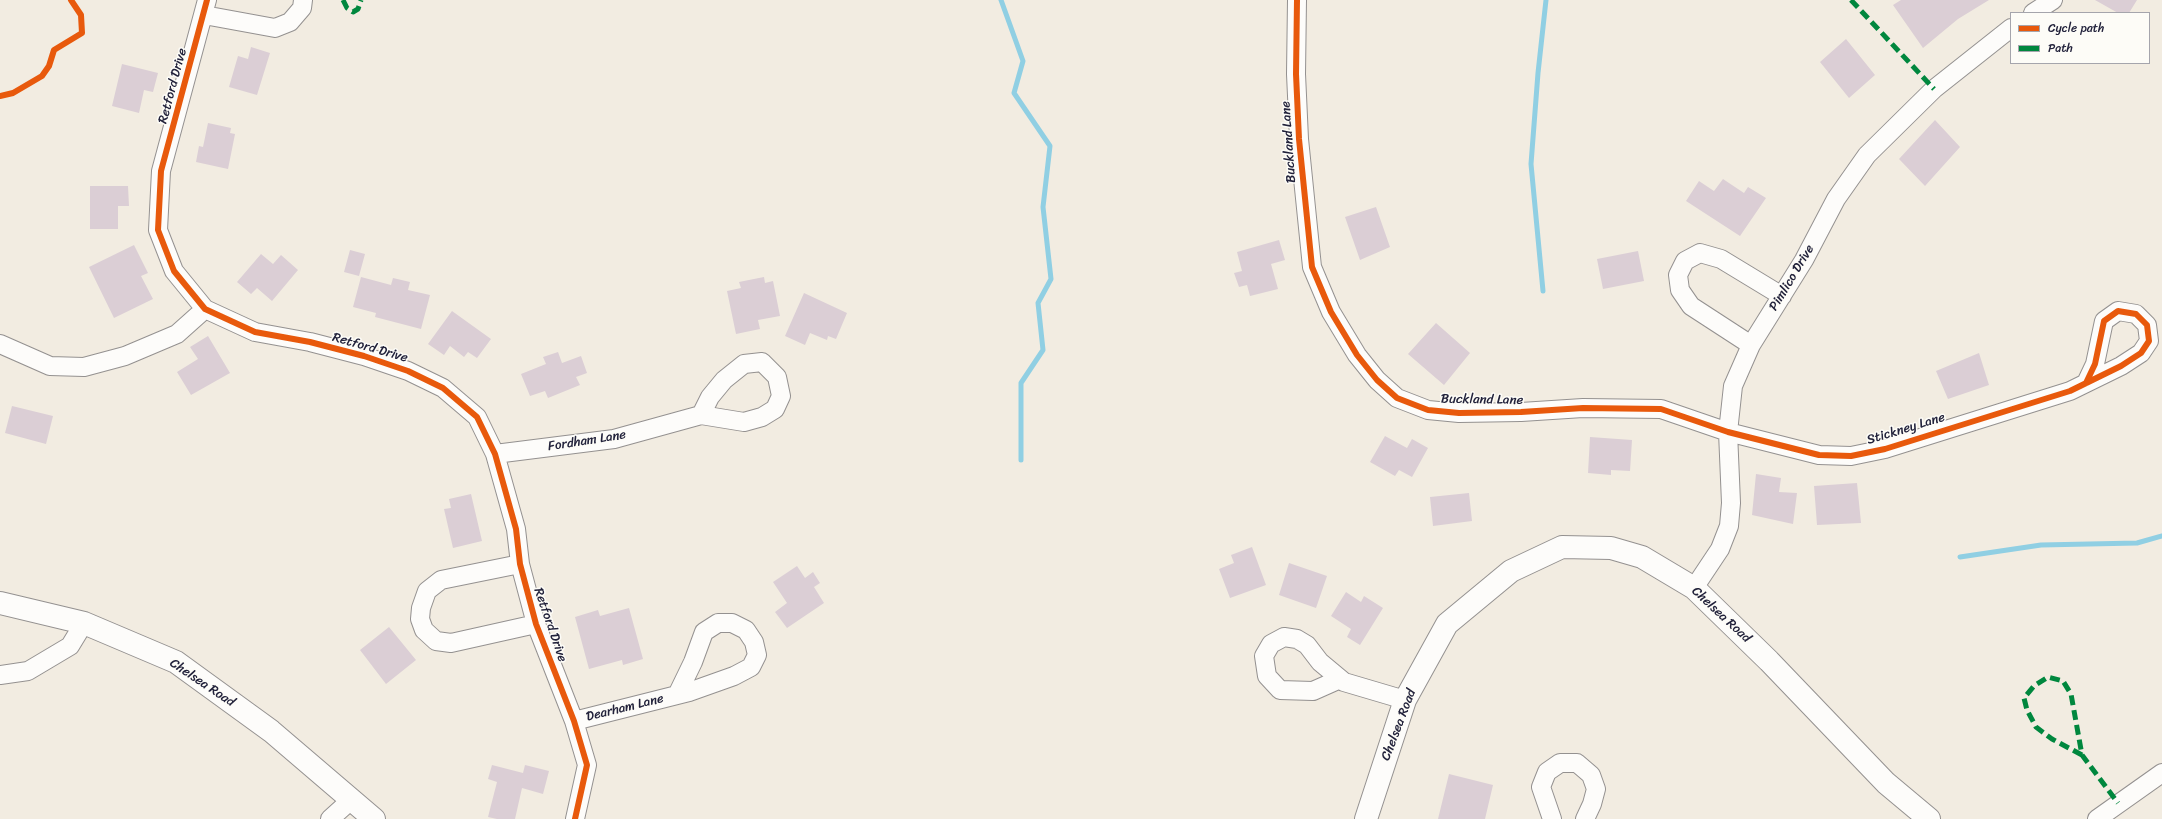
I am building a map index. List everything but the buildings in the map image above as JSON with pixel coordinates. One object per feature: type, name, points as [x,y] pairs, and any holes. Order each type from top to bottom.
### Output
[{"type":"street","points":[[206,7],[275,28],[290,22],[302,8],[303,0]]},
{"type":"street","name":"Buckland Lane","points":[[1297,0],[1296,74],[1299,139],[1312,267],[1331,312],[1357,355],[1377,380],[1397,398],[1428,410],[1459,413],[1520,412],[1583,408],[1661,409],[1728,432]]},
{"type":"street","points":[[2035,12],[2053,0]]},
{"type":"street","name":"Retford Drive","points":[[206,7],[161,171],[158,230],[174,271],[205,309],[255,332],[310,342],[364,356],[415,374],[443,388],[477,417],[494,454],[516,529],[520,564],[536,624],[574,721],[586,765],[575,819]]},
{"type":"street","name":"Pimlico Drive","points":[[1694,588],[1720,549],[1729,526],[1731,503],[1728,432],[1733,386],[1751,345],[1782,296],[1836,199],[1867,155],[1934,89],[2010,29]]},
{"type":"street","points":[[1751,345],[1691,306],[1680,290],[1678,275],[1685,261],[1700,253],[1721,259],[1782,296]]},
{"type":"street","points":[[0,344],[50,366],[84,367],[125,356],[176,334],[205,309]]},
{"type":"street","name":"Stickney Lane","points":[[1728,432],[1819,455],[1851,456],[1885,449],[2070,391],[2086,383]]},
{"type":"street","name":"Fordham Lane","points":[[494,454],[614,439],[701,415]]},
{"type":"street","name":"Chelsea Road","points":[[1366,819],[1405,700],[1447,624],[1511,571],[1562,547],[1611,548],[1642,557],[1694,588],[1768,661],[1886,783],[1929,819]]},
{"type":"street","points":[[520,564],[441,580],[427,591],[421,608],[420,619],[424,630],[436,641],[451,643],[536,624]]},
{"type":"street","name":"Chelsea Road","points":[[0,602],[84,623],[176,662],[272,731],[374,819]]},
{"type":"street","points":[[0,675],[28,671],[70,646],[84,623]]},
{"type":"street","name":"Dearham Lane","points":[[574,721],[677,695],[734,676],[751,666],[757,655],[754,642],[746,630],[732,623],[718,623],[704,632],[693,662],[677,695]]},
{"type":"street","points":[[1340,678],[1344,682],[1405,700]]},
{"type":"street","points":[[1552,819],[1541,787],[1547,772],[1560,763],[1578,763],[1590,775],[1596,789],[1592,804],[1585,819]]},
{"type":"street","points":[[2097,819],[2162,773]]},
{"type":"street","points":[[330,819],[351,800]]},
{"type":"waterway","points":[[1001,0],[1023,61],[1014,93],[1050,146],[1043,207],[1051,279],[1038,303],[1043,350],[1021,383],[1021,460]]},
{"type":"waterway","points":[[1543,291],[1531,164],[1538,73],[1546,0]]},
{"type":"waterway","points":[[1960,557],[2041,545],[2137,543],[2162,536]]},
{"type":"marked path","points":[[343,0],[347,8],[353,12],[358,9],[361,0]]},
{"type":"marked path","points":[[1851,0],[1934,89]]},
{"type":"marked path","points":[[2082,755],[2052,739],[2036,727],[2027,710],[2024,698],[2034,686],[2048,677],[2063,681],[2071,694],[2082,755],[2118,803]]},
{"type":"cycle path","points":[[0,96],[13,93],[42,76],[49,66],[54,50],[82,33],[81,15],[71,0]]},
{"type":"cycle path","points":[[207,0],[161,171],[158,230],[174,271],[205,309],[255,332],[310,342],[364,356],[408,371],[443,388],[477,417],[495,454],[516,529],[520,564],[536,624],[574,721],[587,765],[575,819]]},
{"type":"cycle path","points":[[1297,0],[1296,74],[1299,139],[1312,267],[1331,312],[1357,355],[1377,380],[1397,398],[1428,410],[1459,413],[1521,412],[1583,408],[1661,409],[1728,432],[1819,455],[1851,456],[1885,449],[2070,391],[2121,366],[2141,353],[2149,341],[2147,325],[2136,314],[2118,311],[2104,321],[2095,364],[2086,383]]}]
